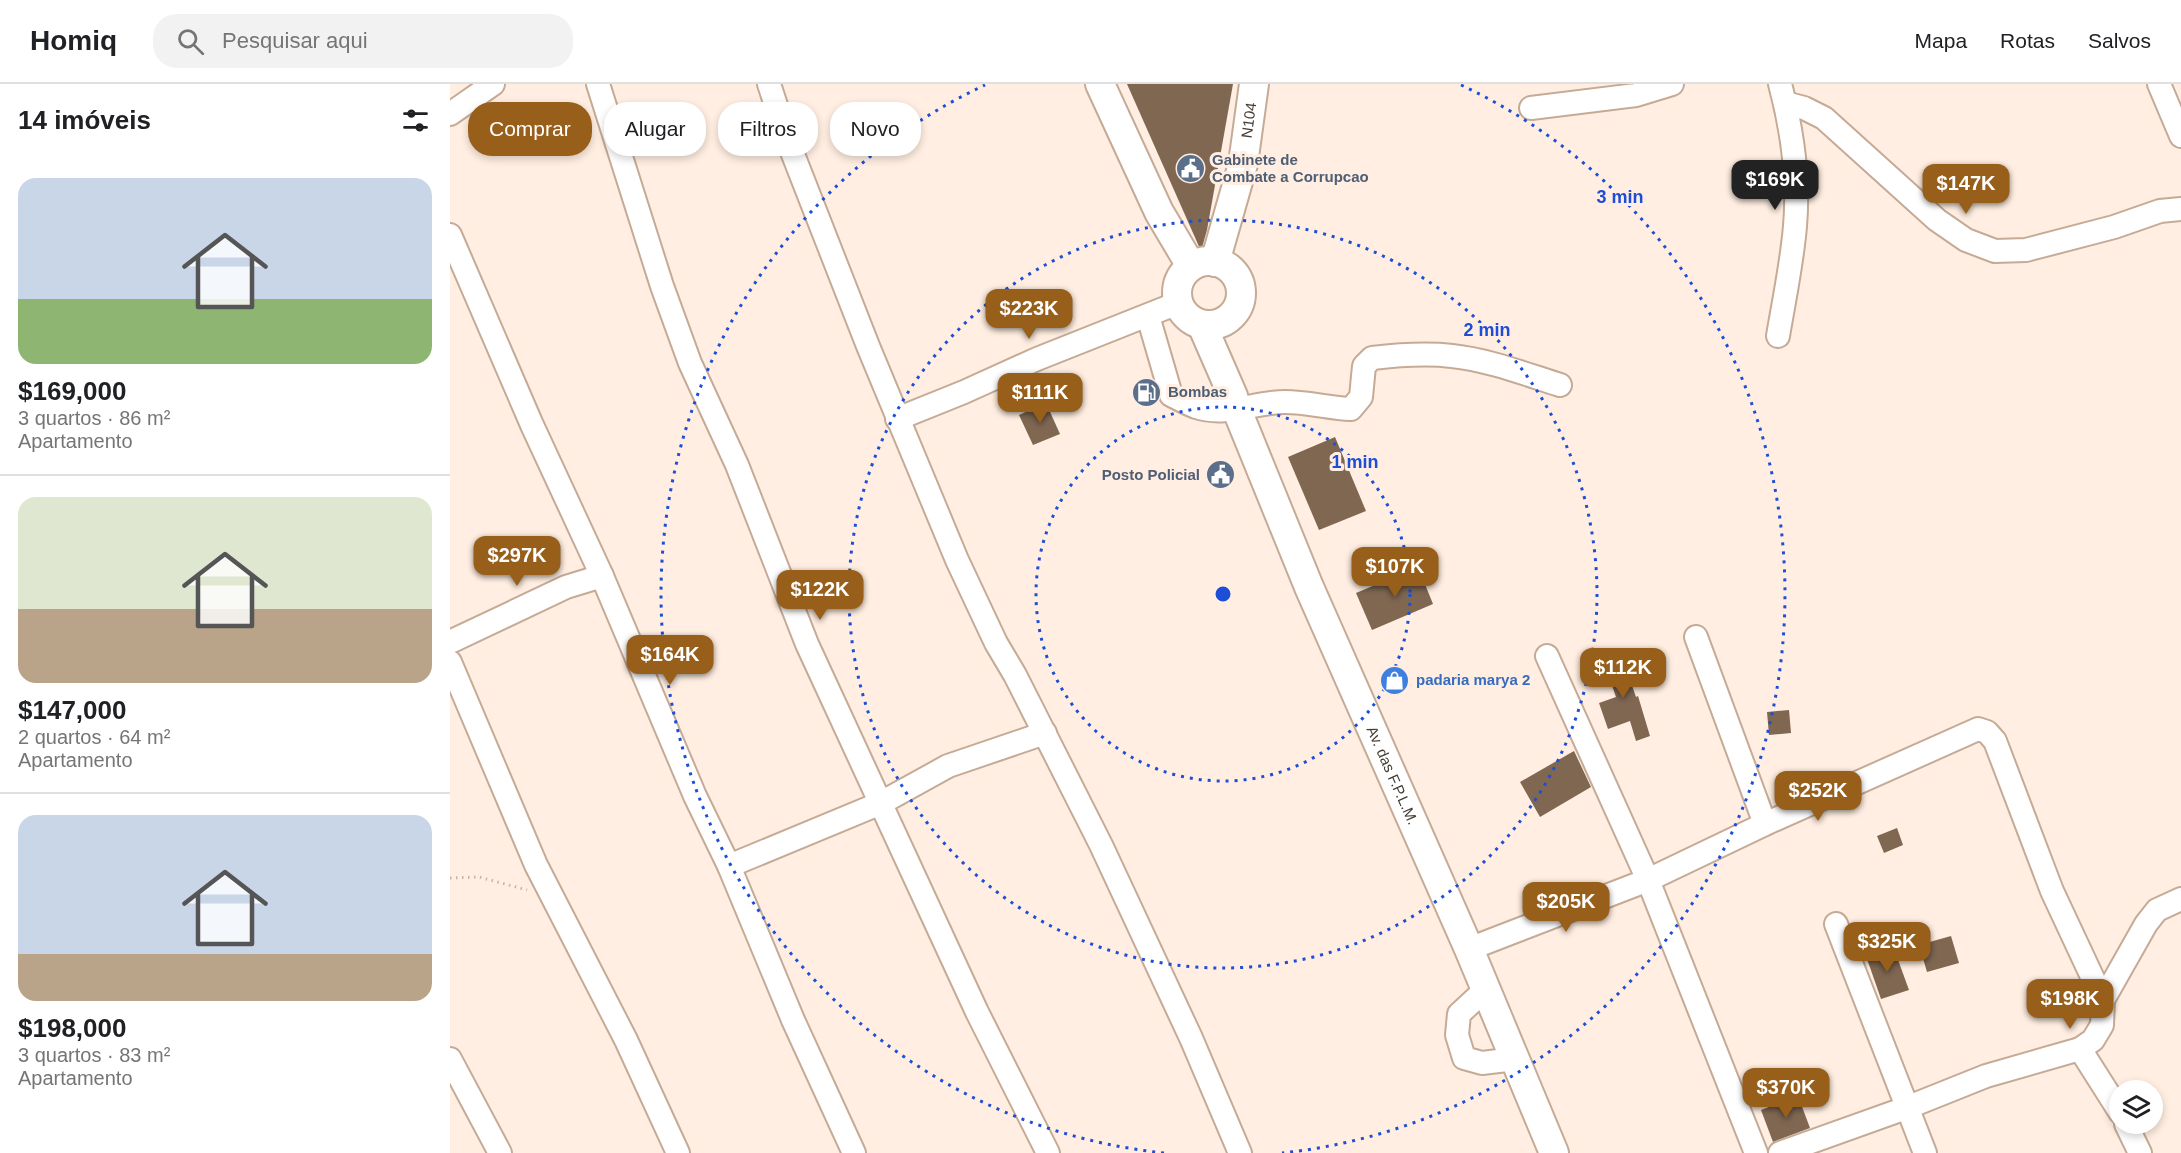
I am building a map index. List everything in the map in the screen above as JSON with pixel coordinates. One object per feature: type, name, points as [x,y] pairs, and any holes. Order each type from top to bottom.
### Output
[{"type":"main road","points":[[1100,84],[1159,212],[1203,264],[1230,269],[1239,283],[1240,299],[1234,314],[1219,324],[1202,325],[1187,317],[1178,303]]},
{"type":"main road","name":"N104","points":[[1178,303],[1180,279],[1203,264],[1243,164],[1254,84]]},
{"type":"main road","name":"Av. das F.P.L.M.","points":[[1234,314],[1235,403]]},
{"type":"main road","name":"Av. das F.P.L.M.","points":[[1202,325],[1309,587],[1469,949],[1554,1153]]},
{"type":"street","points":[[450,114],[494,84]]},
{"type":"street","points":[[598,84],[662,286],[690,363],[737,465],[807,644],[977,1012],[1048,1153]]},
{"type":"street","points":[[769,84],[788,139],[897,419],[980,612],[1101,844],[1191,1038],[1240,1153]]},
{"type":"street","points":[[1531,108],[1636,95],[1672,84]]},
{"type":"street","points":[[2159,84],[2181,136]]},
{"type":"street","points":[[1783,94],[1824,118],[1937,220],[1966,240],[1995,251],[2026,250],[2114,227],[2160,212],[2181,209]]},
{"type":"street","points":[[1778,336],[1795,225],[1795,167],[1783,94]]},
{"type":"street","points":[[450,235],[524,406],[602,576],[694,796],[729,866],[793,1020],[854,1153]]},
{"type":"street","points":[[897,419],[1037,359],[1178,303]]},
{"type":"street","points":[[1148,316],[1171,395],[1197,407],[1218,411],[1235,403],[1286,402],[1351,409],[1361,397],[1364,366],[1372,358],[1399,355],[1452,356],[1503,367],[1560,385]]},
{"type":"street","points":[[450,642],[566,587],[602,576]]},
{"type":"street","points":[[1696,637],[1765,824]]},
{"type":"street","points":[[1547,656],[1648,880],[1756,1153]]},
{"type":"street","points":[[450,662],[536,865],[626,1040],[678,1153]]},
{"type":"street","points":[[1469,949],[1648,880],[1765,824],[1978,729],[1987,732],[1995,741],[2052,891],[2103,1000]]},
{"type":"street","points":[[729,866],[881,803],[948,766],[1045,733]]},
{"type":"street","points":[[1780,1153],[1906,1108],[1986,1076],[2080,1049],[2093,1040],[2102,1025],[2103,1000],[2146,924],[2157,910],[2181,899]]},
{"type":"street","points":[[1836,924],[1925,1153]]},
{"type":"street","points":[[1486,989],[1459,1014],[1457,1035],[1464,1058],[1482,1063],[1515,1059]]},
{"type":"street","points":[[2080,1049],[2109,1095]]},
{"type":"street","points":[[450,1059],[500,1153]]},
{"type":"street","points":[[2131,1134],[2140,1153]]},
{"type":"path","points":[[450,878],[479,877],[525,889],[534,895]]},
{"type":"building","name":"Gabinete de Combate a Corrupcao","points":[[1127,84],[1233,84],[1207,230],[1201,251]]},
{"type":"building","points":[[1046,403],[1060,434],[1033,445],[1019,415]]},
{"type":"building","points":[[1335,437],[1366,511],[1319,530],[1288,457]]},
{"type":"building","points":[[1418,567],[1433,604],[1372,630],[1356,593]]},
{"type":"building","points":[[1620,651],[1636,697],[1638,696],[1650,736],[1636,741],[1630,721],[1608,729],[1599,703],[1616,697],[1602,656]]},
{"type":"building","points":[[1789,710],[1791,733],[1769,735],[1767,712]]},
{"type":"building","points":[[1574,751],[1591,787],[1540,817],[1520,782]]},
{"type":"building","points":[[1897,828],[1903,845],[1884,853],[1877,836]]},
{"type":"building","points":[[1951,936],[1959,963],[1927,972],[1919,945]]},
{"type":"building","points":[[1893,946],[1909,990],[1881,999],[1866,956]]},
{"type":"building","points":[[1798,1096],[1810,1128],[1773,1142],[1761,1110]]},
{"type":"place","name":"Gabinete de Combate a Corrupcao","points":[[1191,169]]},
{"type":"place","name":"Bombas","points":[[1147,392]]},
{"type":"place","name":"Posto Policial","points":[[1221,475]]},
{"type":"place","name":"padaria marya 2","points":[[1395,680]]}]
